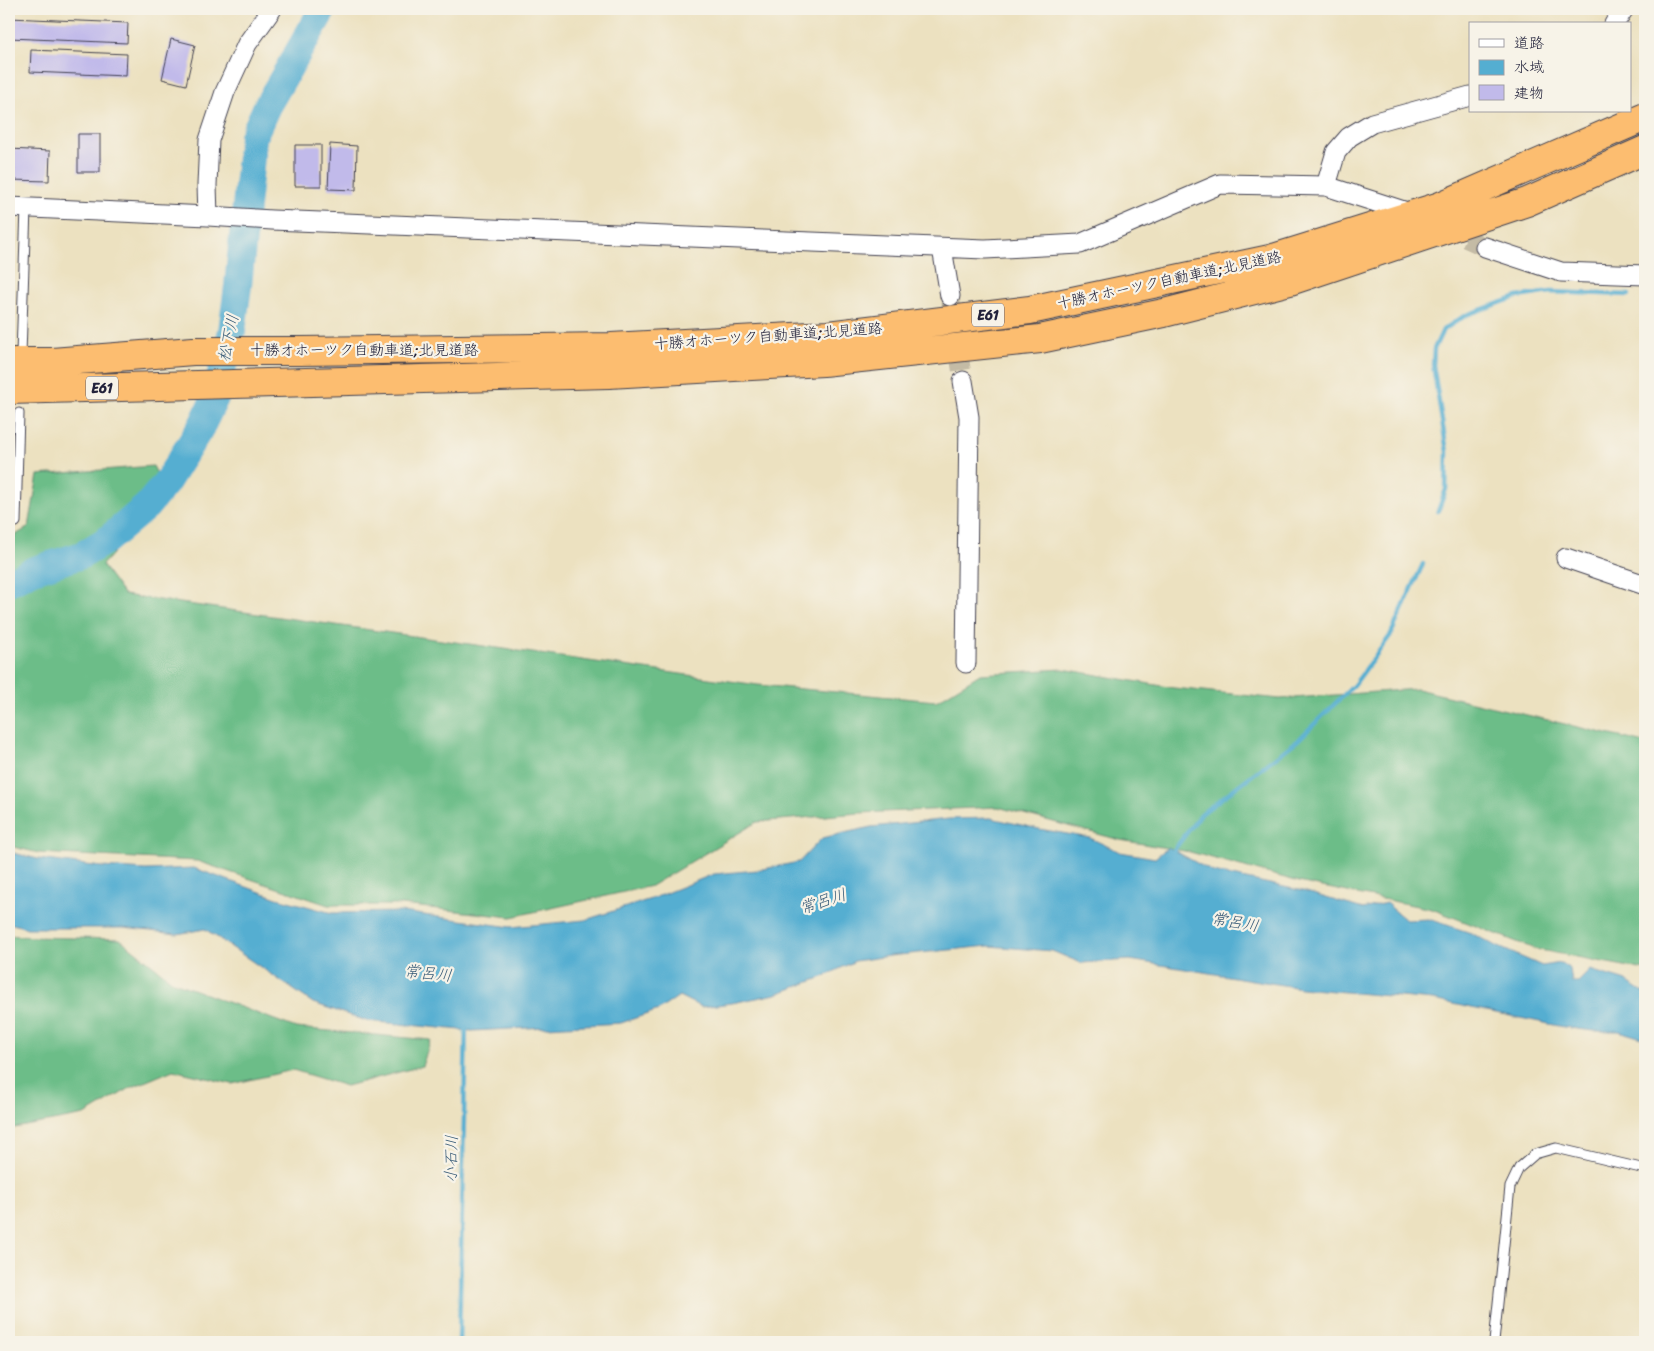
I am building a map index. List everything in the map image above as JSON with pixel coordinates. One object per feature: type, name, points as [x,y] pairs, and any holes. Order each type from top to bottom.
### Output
[{"type":"highway","name":"十勝オホーツク自動車道;北見道路","points":[[15,358],[52,362],[193,351],[611,347],[828,335],[1030,310],[1270,259],[1402,218],[1440,206],[1645,117]]},
{"type":"highway","name":"十勝オホーツク自動車道;北見道路","points":[[14,402],[195,386],[609,374],[823,362],[1040,339],[1164,314],[1290,281],[1527,202],[1645,150]]},
{"type":"street","points":[[208,216],[209,140],[225,92],[248,44],[272,9]]},
{"type":"street","points":[[1615,22],[1624,9]]},
{"type":"street","points":[[1326,186],[1336,152],[1349,137],[1372,123],[1469,96]]},
{"type":"street","points":[[17,208],[985,249],[1080,244],[1220,184],[1326,186],[1407,212]]},
{"type":"street","points":[[942,248],[950,296]]},
{"type":"street","points":[[1485,248],[1560,272],[1645,275]]},
{"type":"street","points":[[963,381],[969,416],[966,663]]},
{"type":"street","points":[[1566,558],[1645,585]]},
{"type":"lane","points":[[15,358],[17,208]]},
{"type":"lane","points":[[14,402],[16,522]]},
{"type":"lane","points":[[1494,1342],[1510,1187],[1519,1168],[1535,1154],[1556,1148],[1645,1169]]},
{"type":"green space","points":[[153,466],[167,493],[102,565],[124,595],[758,685],[936,701],[980,674],[1063,669],[1174,688],[1280,699],[1417,689],[1645,743],[1645,970],[1535,949],[1432,909],[1303,883],[1190,852],[1120,840],[998,807],[859,813],[757,822],[651,886],[511,917],[402,905],[328,905],[197,861],[39,853],[9,846],[9,539],[29,527],[38,475]]},
{"type":"green space","points":[[9,935],[120,939],[174,982],[296,1028],[431,1040],[422,1066],[346,1086],[293,1070],[232,1084],[173,1070],[130,1088],[85,1115],[9,1129]]},
{"type":"water","name":"常呂川","points":[[991,818],[1090,838],[1120,852],[1155,858],[1168,847],[1213,872],[1303,891],[1363,909],[1386,903],[1406,920],[1429,919],[1471,933],[1542,966],[1561,963],[1570,969],[1572,982],[1578,982],[1590,970],[1626,981],[1645,993],[1645,1039],[1619,1031],[1593,1031],[1564,1027],[1433,1000],[1301,988],[1130,960],[1081,963],[1052,951],[989,946],[855,961],[823,977],[776,994],[732,1003],[701,1007],[679,996],[659,1010],[621,1023],[472,1031],[367,1021],[313,1003],[205,929],[177,934],[123,928],[27,928],[9,923],[9,852],[38,859],[102,867],[146,870],[194,868],[277,898],[332,913],[402,912],[511,927],[585,920],[651,899],[714,874],[758,870],[799,862],[822,838],[871,827],[949,819]]},
{"type":"building","points":[[9,18],[128,23],[127,43],[9,38]]},
{"type":"building","points":[[171,39],[195,45],[186,85],[162,79]]},
{"type":"building","points":[[31,50],[127,54],[126,76],[30,72]]},
{"type":"building","points":[[78,134],[100,134],[100,172],[78,172]]},
{"type":"building","points":[[330,144],[357,146],[356,190],[328,189]]},
{"type":"building","points":[[295,145],[321,145],[321,186],[295,186]]},
{"type":"building","points":[[9,149],[50,151],[49,181],[9,180]]},
{"type":"waterway","name":"松下川","points":[[9,582],[34,570],[82,555],[107,540],[147,506],[166,483],[201,427],[215,398],[232,331],[253,137],[267,106],[323,9]]},
{"type":"waterway","points":[[1438,511],[1446,489],[1447,452],[1433,365],[1434,349],[1443,330],[1466,315],[1517,297],[1551,292],[1629,295]]},
{"type":"waterway","points":[[1170,855],[1201,814],[1298,740],[1354,685],[1390,636],[1423,564]]},
{"type":"waterway","name":"小石川","points":[[459,1342],[466,1026]]},
{"type":"tunnel","points":[[1440,227],[1485,247]]},
{"type":"tunnel","points":[[950,296],[963,381]]}]
